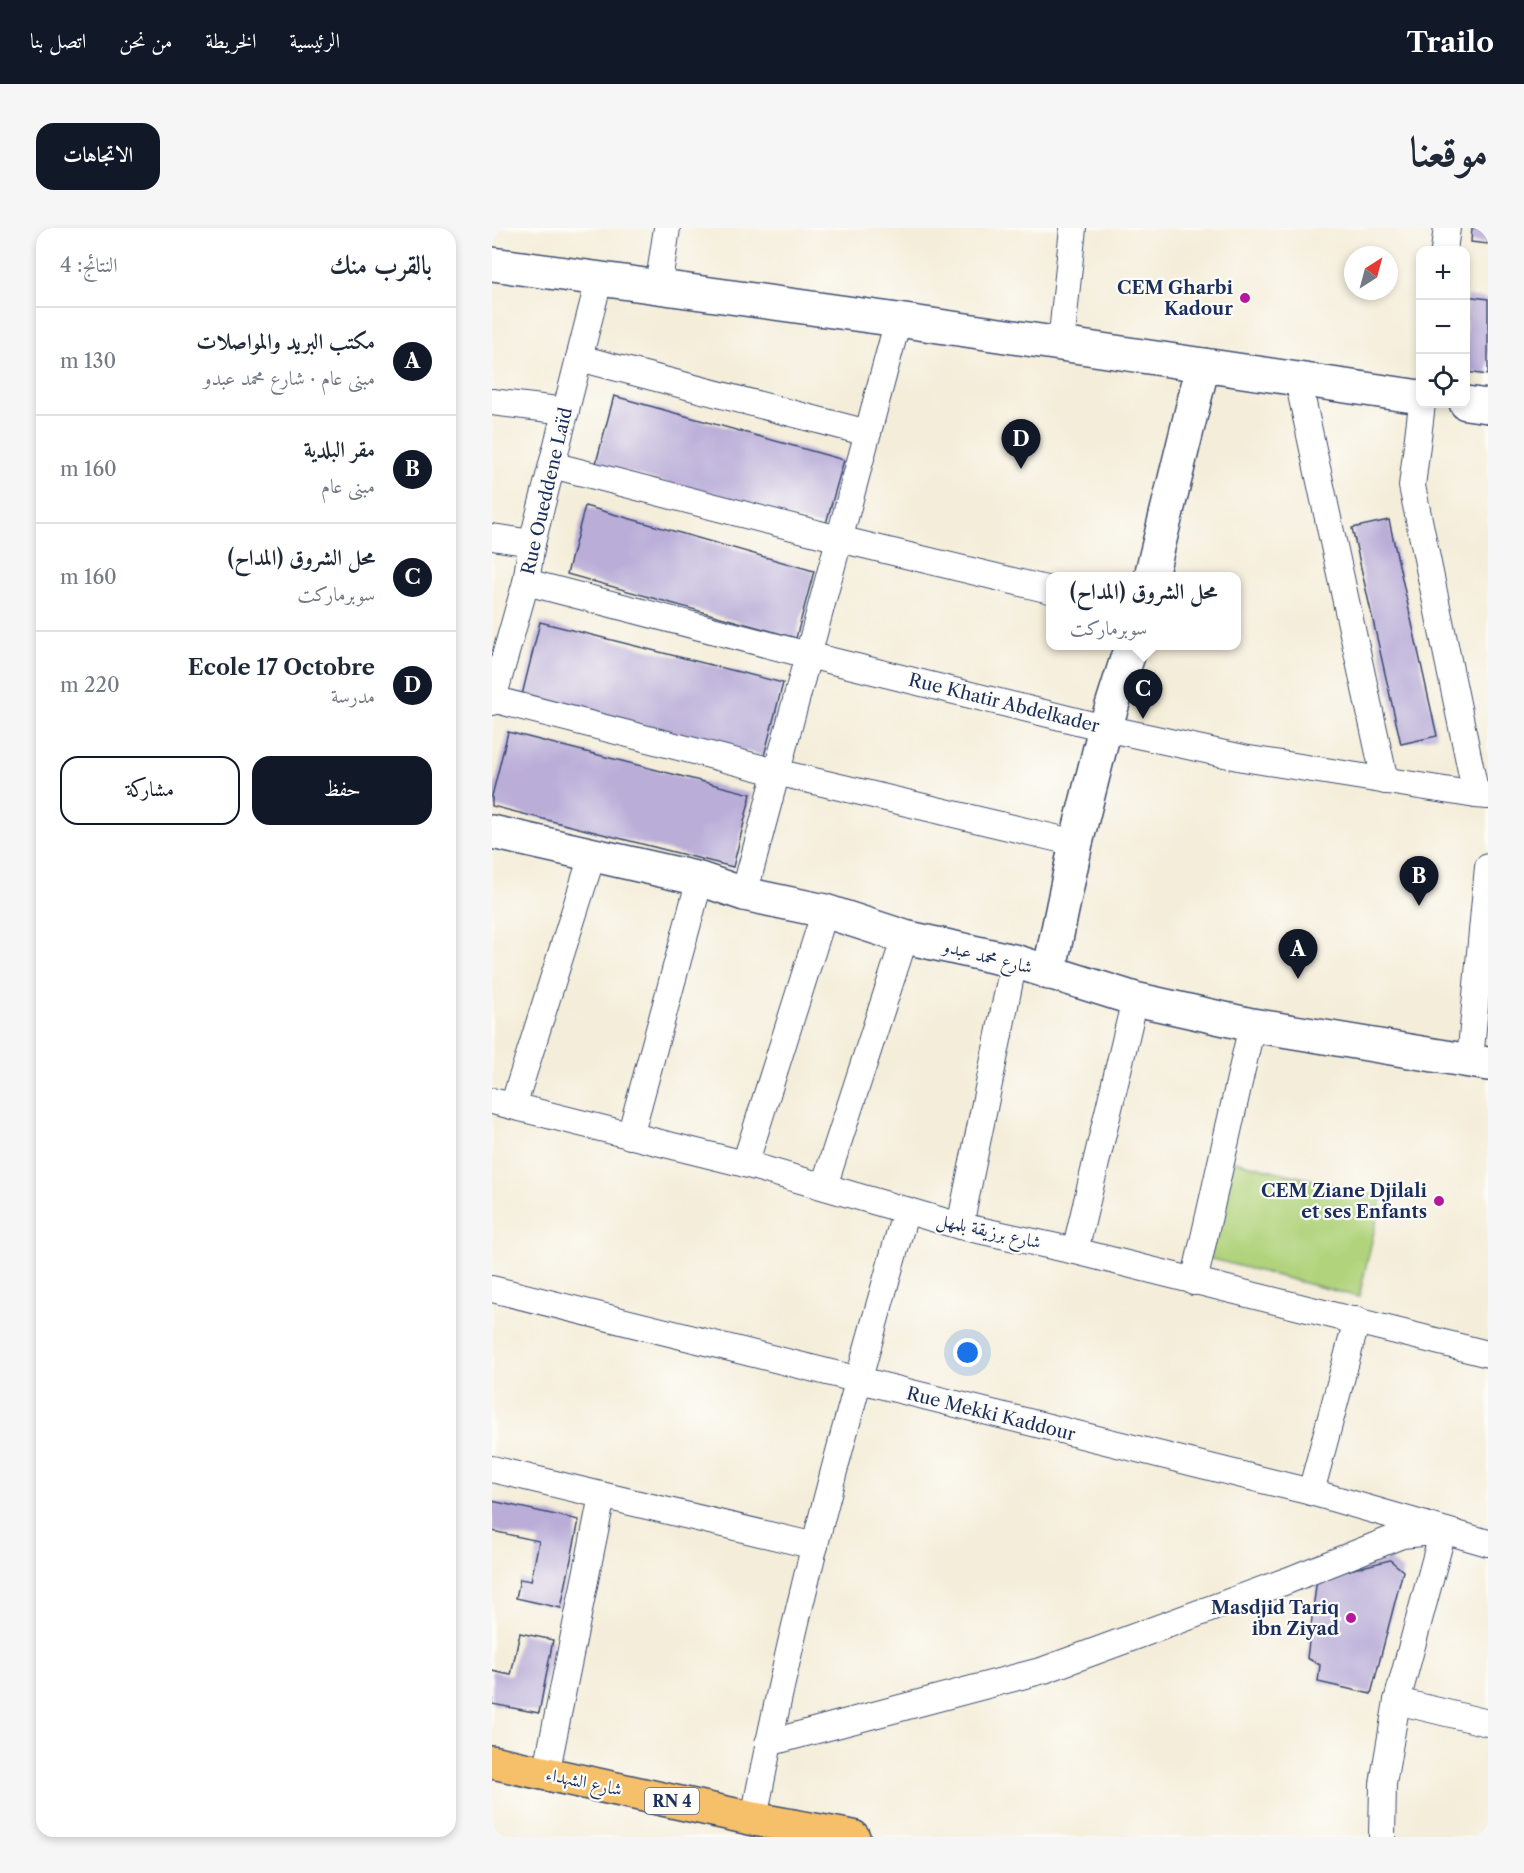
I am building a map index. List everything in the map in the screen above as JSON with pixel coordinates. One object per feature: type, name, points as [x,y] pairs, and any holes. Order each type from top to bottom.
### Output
[{"type":"main road","name":"شارع الشهداء","points":[[492,1762],[754,1819],[795,1832],[854,1837]]},
{"type":"street","points":[[658,288],[667,228]]},
{"type":"street","points":[[1061,344],[1073,228]]},
{"type":"street","points":[[1445,246],[1447,228]]},
{"type":"street","points":[[492,264],[898,320],[1416,396]]},
{"type":"street","name":"Rue Oueddene Laïd","points":[[492,701],[496,670],[526,582],[532,543],[600,280]]},
{"type":"street","points":[[744,894],[898,320]]},
{"type":"street","points":[[579,358],[868,433]]},
{"type":"street","points":[[1152,572],[1203,365]]},
{"type":"street","points":[[1298,380],[1385,781]]},
{"type":"street","points":[[492,402],[566,411]]},
{"type":"street","points":[[1470,404],[1488,406]]},
{"type":"street","points":[[1422,408],[1412,486],[1482,796]]},
{"type":"street","points":[[552,465],[839,539],[1046,589]]},
{"type":"street","points":[[492,537],[532,543]]},
{"type":"street","name":"Rue Khatir Abdelkader","points":[[526,582],[808,655],[1105,728],[1243,758],[1482,796]]},
{"type":"street","points":[[1049,974],[1076,843],[1105,728],[1129,650]]},
{"type":"street","points":[[492,701],[776,772],[1076,843]]},
{"type":"street","name":"شارع محمد عبدو","points":[[492,832],[700,879],[744,894],[825,911],[905,937],[1014,961],[1049,974],[1135,999],[1252,1025],[1479,1062]]},
{"type":"street","points":[[503,1104],[592,856]]},
{"type":"street","points":[[1479,1062],[1488,867]]},
{"type":"street","points":[[630,1136],[700,879]]},
{"type":"street","points":[[745,1164],[825,911]]},
{"type":"street","points":[[824,1186],[905,937]]},
{"type":"street","points":[[960,1226],[1014,961]]},
{"type":"street","points":[[1075,1251],[1135,999]]},
{"type":"street","points":[[1194,1282],[1252,1025]]},
{"type":"street","name":"شارع برزيقة بلمهل","points":[[503,1104],[745,1164],[960,1226],[1075,1251],[1488,1354]]},
{"type":"street","points":[[754,1819],[768,1743],[815,1546],[906,1210]]},
{"type":"street","name":"Rue Mekki Kaddour","points":[[492,1289],[1311,1492],[1488,1543]]},
{"type":"street","points":[[1311,1492],[1357,1320]]},
{"type":"street","points":[[492,1469],[815,1546]]},
{"type":"street","points":[[546,1774],[602,1496]]},
{"type":"street","points":[[768,1743],[1044,1670],[1289,1580],[1402,1535],[1443,1531],[1397,1701],[1383,1784],[1382,1837]]},
{"type":"street","points":[[1397,1701],[1488,1723]]},
{"type":"green space","points":[[1230,1160],[1382,1197],[1359,1297],[1204,1257]]},
{"type":"building","points":[[1472,228],[1488,228],[1488,244],[1471,242]]},
{"type":"building","points":[[1470,297],[1488,299],[1488,375],[1470,373]]},
{"type":"building","points":[[614,396],[844,460],[825,527],[596,463]]},
{"type":"building","points":[[585,506],[814,571],[796,638],[567,574]]},
{"type":"building","points":[[1389,520],[1437,736],[1401,744],[1352,528]]},
{"type":"building","points":[[540,622],[783,683],[764,756],[522,695]]},
{"type":"building","points":[[508,732],[751,794],[733,867],[492,806],[492,796]]},
{"type":"building","points":[[492,1501],[579,1520],[561,1608],[516,1598],[520,1579],[531,1581],[539,1541],[492,1531]]},
{"type":"building","name":"Masdjid Tariq ibn Ziyad","points":[[1390,1560],[1403,1571],[1371,1694],[1318,1682],[1320,1665],[1307,1658],[1317,1578]]},
{"type":"building","points":[[520,1633],[553,1640],[539,1713],[492,1704],[492,1671],[511,1675]]},
{"type":"place","name":"CEM Gharbi Kadour","points":[[1245,298]]},
{"type":"place","name":"Ecole 17 Octobre","points":[[1021,469]]},
{"type":"place","name":"محل الشروق (المداح)","points":[[1143,719]]},
{"type":"place","name":"مقر البلدية","points":[[1419,906]]},
{"type":"place","name":"مكتب البريد والمواصلات","points":[[1298,979]]},
{"type":"place","name":"CEM Ziane Djilali et ses Enfants","points":[[1439,1201]]},
{"type":"place","name":"Masdjid Tariq ibn Ziyad","points":[[1351,1618]]}]
